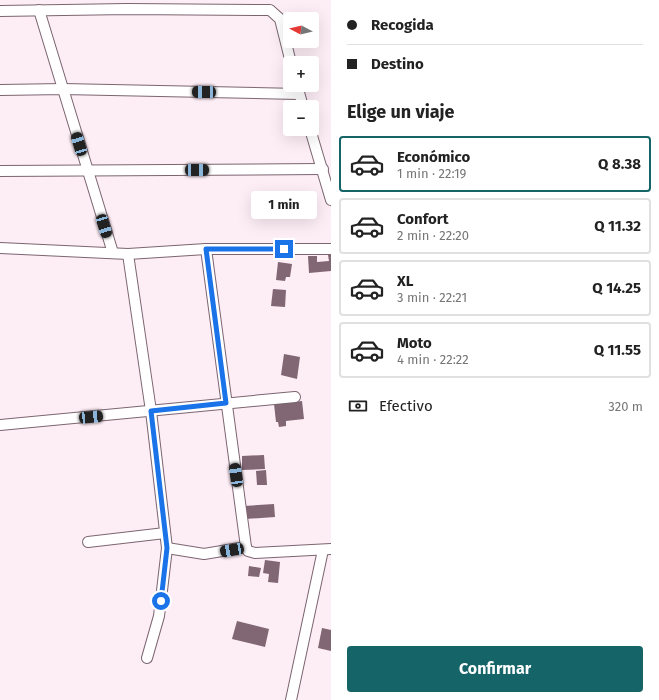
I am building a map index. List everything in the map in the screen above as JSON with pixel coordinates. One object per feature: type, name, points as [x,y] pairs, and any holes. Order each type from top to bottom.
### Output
[{"type":"street","points":[[0,10],[270,10],[280,19],[289,56]]},
{"type":"street","points":[[39,10],[113,253]]},
{"type":"street","points":[[0,90],[283,89]]},
{"type":"street","points":[[312,136],[331,200]]},
{"type":"street","points":[[0,171],[323,169]]},
{"type":"street","points":[[0,248],[128,254],[206,249],[331,249]]},
{"type":"street","points":[[206,249],[246,547],[248,551],[255,553],[327,549],[291,700]]},
{"type":"street","points":[[128,254],[151,411],[167,548],[159,616],[147,658]]},
{"type":"street","points":[[0,425],[295,397]]},
{"type":"street","points":[[88,542],[165,533]]},
{"type":"street","points":[[167,548],[204,554],[246,547]]},
{"type":"building","points":[[328,255],[331,255],[331,271],[309,273],[308,256],[317,256],[317,262],[329,261]]},
{"type":"building","points":[[278,262],[292,264],[290,277],[286,277],[285,281],[276,280]]},
{"type":"building","points":[[273,289],[286,290],[285,307],[271,306]]},
{"type":"building","points":[[284,354],[300,357],[297,379],[281,375]]},
{"type":"building","points":[[302,401],[304,419],[286,421],[286,426],[279,427],[278,422],[276,422],[274,404]]},
{"type":"building","points":[[264,455],[265,469],[242,470],[242,456]]},
{"type":"building","points":[[266,470],[267,485],[257,485],[256,471]]},
{"type":"building","points":[[274,504],[275,517],[245,519],[244,506]]},
{"type":"building","points":[[265,560],[280,562],[278,583],[268,582],[269,574],[263,573]]},
{"type":"building","points":[[249,566],[261,568],[259,577],[248,576]]},
{"type":"building","points":[[237,621],[269,629],[265,647],[232,639]]},
{"type":"building","points":[[322,628],[331,630],[331,651],[318,648]]},
{"type":"route","points":[[161,601],[167,548],[151,411],[226,403],[206,249],[284,249]]}]
